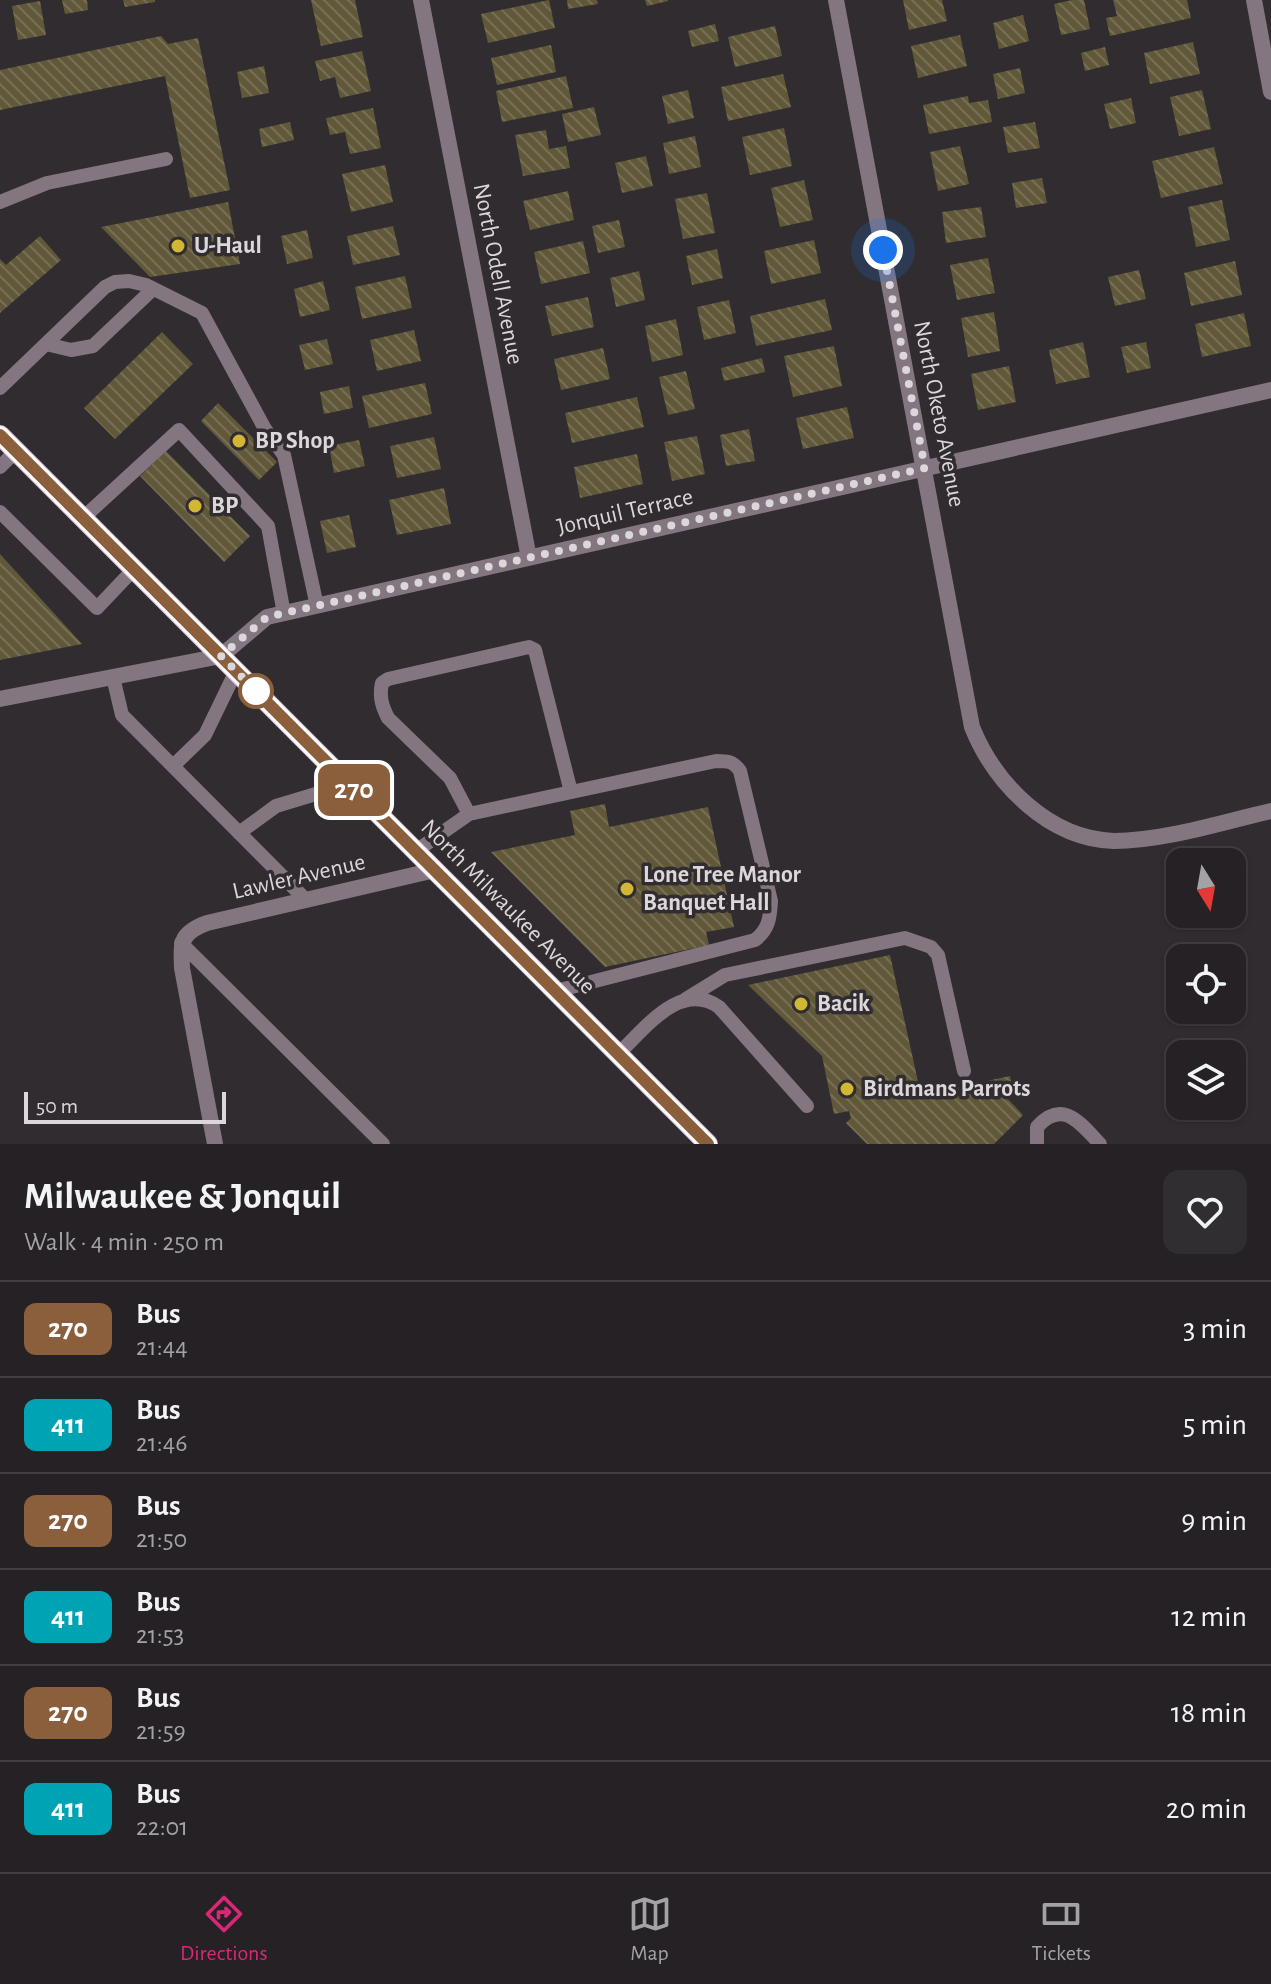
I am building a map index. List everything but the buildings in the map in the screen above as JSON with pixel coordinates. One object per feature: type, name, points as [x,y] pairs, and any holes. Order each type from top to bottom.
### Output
[{"type":"main road","name":"North Milwaukee Avenue","points":[[0,435],[708,1144]]},
{"type":"street","name":"North Odell Avenue","points":[[421,0],[529,558]]},
{"type":"street","name":"North Oketo Avenue","points":[[836,0],[972,727],[982,752],[1017,797],[1040,814],[1088,837],[1112,841],[1150,838],[1271,811]]},
{"type":"street","points":[[1254,0],[1271,92]]},
{"type":"street","name":"Jonquil Terrace","points":[[0,699],[221,656],[267,617],[1271,390]]},
{"type":"street","name":"Lawler Avenue","points":[[181,943],[190,929],[207,923],[435,870]]},
{"type":"street","points":[[181,943],[182,968],[215,1144]]},
{"type":"lane","points":[[0,202],[47,183],[166,159]]},
{"type":"lane","points":[[0,388],[105,287],[115,282],[129,281],[153,289],[202,313],[265,429],[284,455],[317,606]]},
{"type":"lane","points":[[46,344],[71,350],[93,346],[153,289]]},
{"type":"lane","points":[[83,518],[179,430],[268,526],[284,614]]},
{"type":"lane","points":[[0,467],[16,451]]},
{"type":"lane","points":[[0,512],[97,608],[134,569]]},
{"type":"lane","points":[[469,814],[450,778],[388,718],[380,692],[382,683],[388,679],[529,647],[535,650],[571,792]]},
{"type":"lane","points":[[173,766],[205,735],[236,671]]},
{"type":"lane","points":[[113,677],[122,715],[306,900]]},
{"type":"lane","points":[[416,851],[469,814],[716,761],[735,764],[740,771],[771,901],[765,932],[755,940],[556,991]]},
{"type":"lane","points":[[239,833],[276,806],[349,784]]},
{"type":"lane","points":[[618,1054],[674,1003],[725,975],[905,938],[931,947],[938,955],[964,1071]]},
{"type":"lane","points":[[181,943],[383,1144]]},
{"type":"lane","points":[[686,999],[707,999],[719,1007],[807,1106]]},
{"type":"lane","points":[[1037,1144],[1037,1127],[1059,1114],[1076,1119],[1100,1144]]},
{"type":"bus line","name":"270","points":[[0,435],[708,1144]]},
{"type":"place","name":"U-Haul","points":[[178,246]]},
{"type":"place","name":"BP Shop","points":[[239,441]]},
{"type":"place","name":"BP","points":[[195,506]]},
{"type":"place","name":"Lone Tree Manor Banquet Hall","points":[[627,889]]},
{"type":"place","name":"Bacik","points":[[801,1004]]},
{"type":"place","name":"Birdmans Parrots","points":[[847,1089]]},
{"type":"route","points":[[256,691],[259,694],[221,656],[267,617],[925,468],[883,250]]}]
